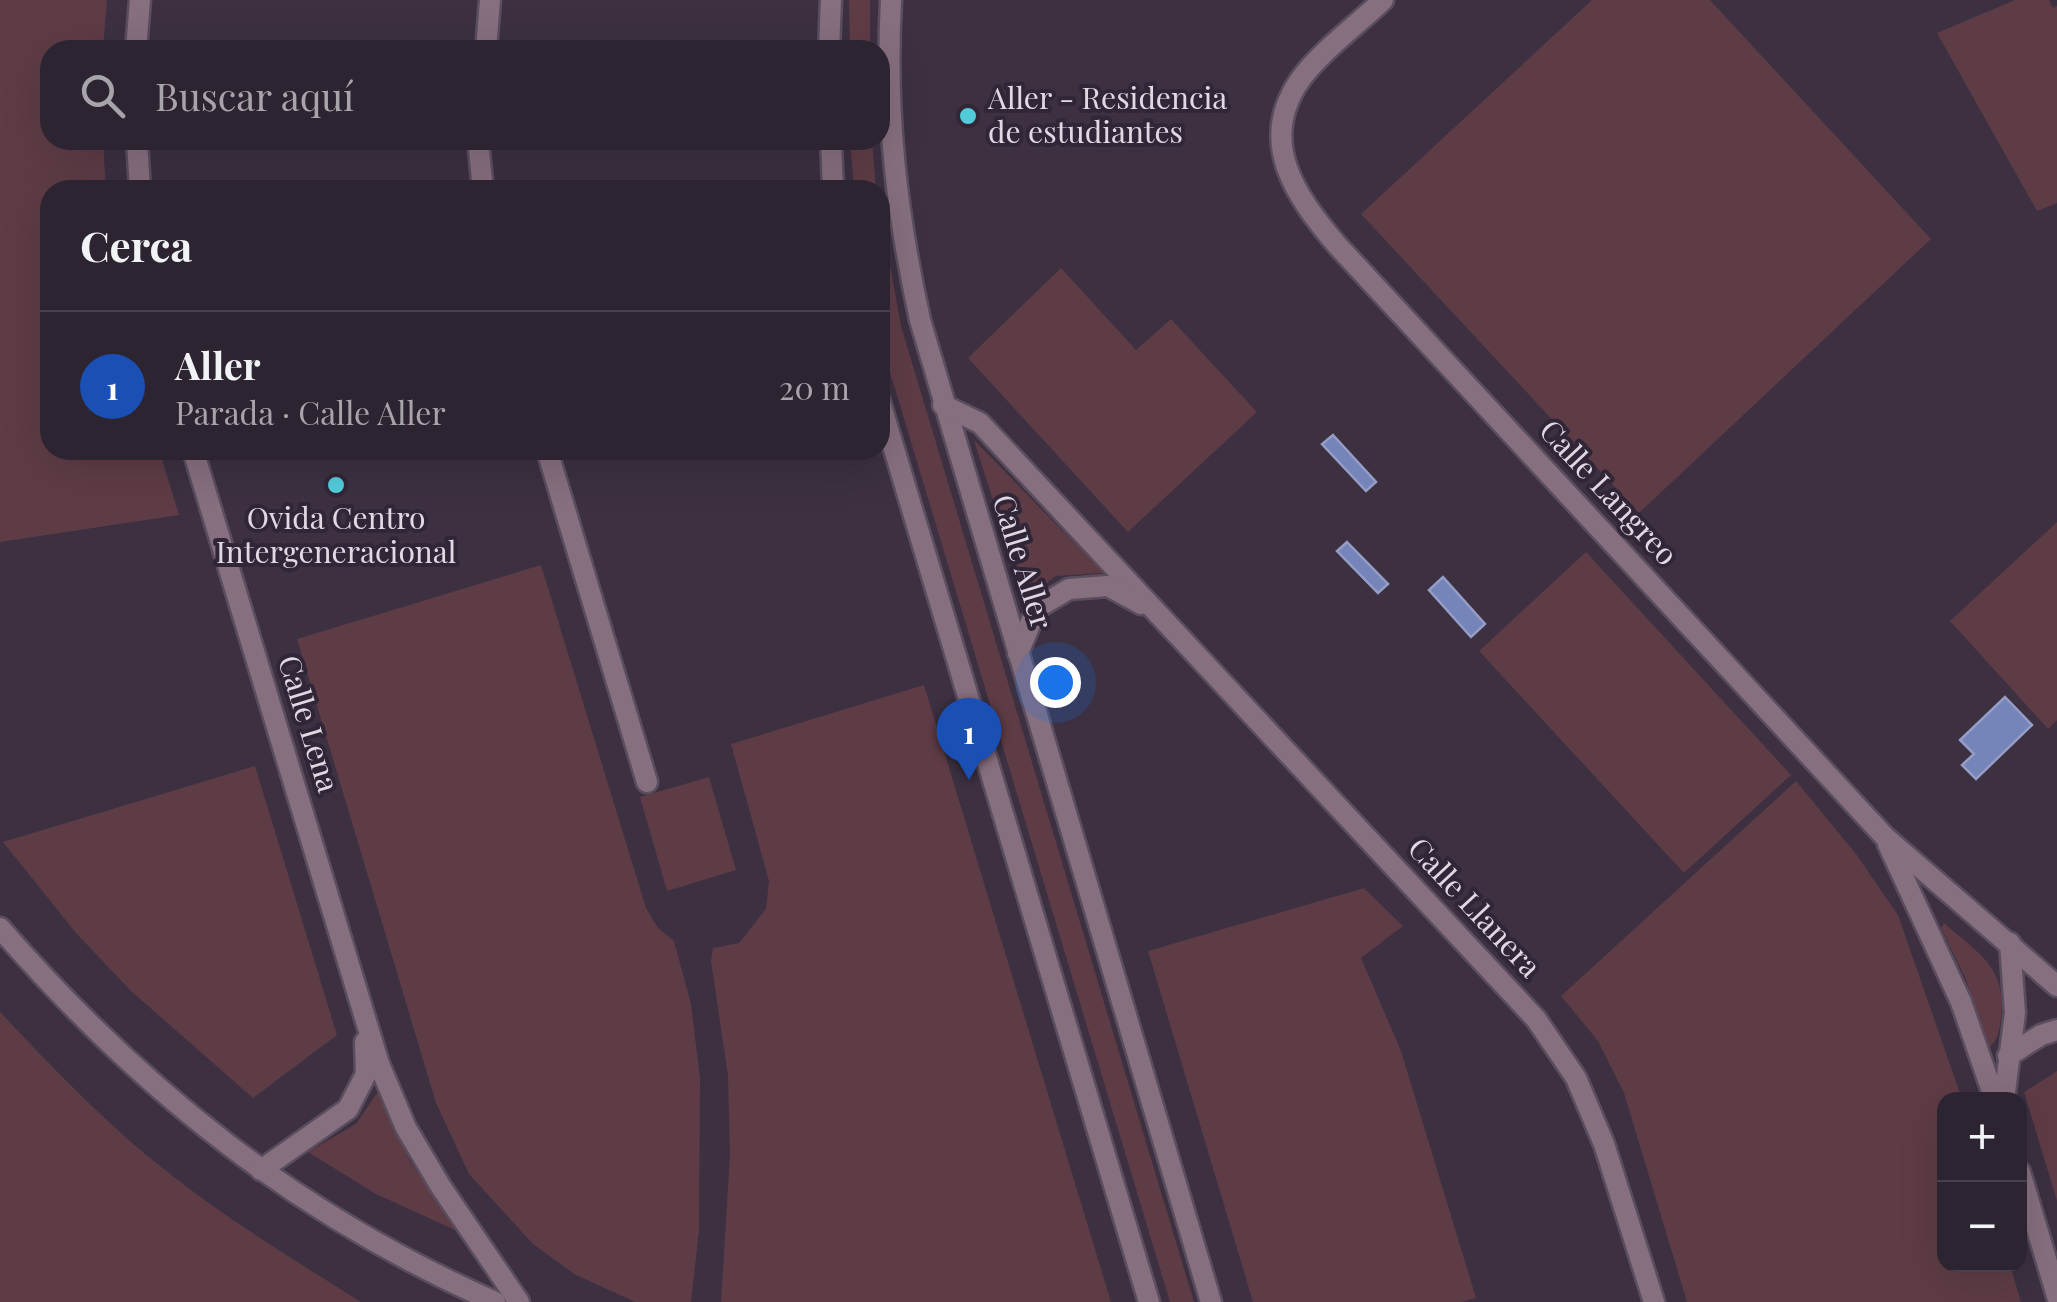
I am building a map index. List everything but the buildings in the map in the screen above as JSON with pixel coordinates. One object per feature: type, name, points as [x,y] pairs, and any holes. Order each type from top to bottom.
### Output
[{"type":"street","points":[[137,40],[140,0]]},
{"type":"street","points":[[487,40],[490,0]]},
{"type":"street","points":[[830,40],[831,0]]},
{"type":"street","name":"Calle Aller","points":[[889,40],[891,0]]},
{"type":"street","name":"Calle Langreo","points":[[1383,0],[1302,77],[1290,98],[1284,117],[1282,153],[1298,196],[1350,260],[1885,838],[2057,986]]},
{"type":"street","name":"Calle Aller","points":[[890,99],[894,178],[920,320],[1211,1302]]},
{"type":"street","points":[[138,150],[139,180]]},
{"type":"street","points":[[479,150],[482,180]]},
{"type":"street","points":[[831,150],[833,180]]},
{"type":"street","name":"Calle Llanera","points":[[943,405],[980,423],[1536,1019],[1576,1078],[1604,1144],[1654,1302]]},
{"type":"street","points":[[890,435],[1149,1302]]},
{"type":"street","name":"Calle Lena","points":[[196,460],[379,1064],[406,1128],[519,1302]]},
{"type":"street","points":[[550,460],[647,782]]},
{"type":"street","name":"Calle Llanera","points":[[1018,653],[1037,608],[1069,589],[1108,586],[1158,613]]},
{"type":"street","points":[[1885,838],[1961,1002],[1993,1092]]},
{"type":"street","points":[[0,928],[42,977],[154,1086],[261,1170],[320,1212],[389,1251],[495,1302]]},
{"type":"street","points":[[2005,1092],[2016,1013],[2010,943]]},
{"type":"street","name":"Calle Lena","points":[[261,1170],[348,1109],[366,1074],[364,1015]]},
{"type":"street","points":[[2008,1056],[2041,1035],[2057,1030]]},
{"type":"street","points":[[2023,1182],[2057,1296]]},
{"type":"shaded area","points":[[0,0],[107,0],[104,40],[40,40],[40,150],[104,150],[105,180],[40,180],[40,460],[162,460],[179,515],[0,542]]},
{"type":"shaded area","points":[[849,0],[870,0],[870,40],[850,40]]},
{"type":"shaded area","points":[[1592,0],[1710,0],[1931,239],[1639,513],[1361,214]]},
{"type":"shaded area","points":[[2015,0],[2049,0],[2053,8],[2057,6],[2057,203],[2037,211],[1937,33]]},
{"type":"shaded area","points":[[851,150],[873,150],[875,180],[853,180]]},
{"type":"shaded area","points":[[890,265],[901,326],[1194,1302],[1170,1302],[890,372]]},
{"type":"shaded area","points":[[1061,268],[1136,350],[1171,319],[1257,412],[1128,532],[968,358]]},
{"type":"shaded area","points":[[974,440],[1104,573],[1056,576],[1024,599]]},
{"type":"shaded area","points":[[2057,522],[2057,720],[2048,729],[1950,621]]},
{"type":"shaded area","points":[[1586,552],[1791,775],[1684,873],[1479,651]]},
{"type":"shaded area","points":[[541,565],[646,908],[658,928],[674,941],[691,1004],[700,1078],[699,1231],[691,1302],[635,1302],[574,1274],[533,1244],[469,1174],[436,1103],[297,639]]},
{"type":"shaded area","points":[[924,685],[1111,1302],[721,1302],[730,1155],[728,1076],[711,961],[713,948],[739,943],[766,909],[769,881],[731,744]]},
{"type":"shaded area","points":[[255,766],[337,1035],[253,1098],[131,991],[76,933],[3,842]]},
{"type":"shaded area","points":[[709,777],[736,870],[667,891],[640,797]]},
{"type":"shaded area","points":[[1796,781],[1856,854],[1898,915],[1960,1092],[1937,1092],[1937,1272],[2012,1272],[2021,1302],[1687,1302],[1624,1093],[1598,1041],[1561,996]]},
{"type":"shaded area","points":[[1364,888],[1403,926],[1361,958],[1401,1051],[1476,1298],[1462,1302],[1253,1302],[1148,951]]},
{"type":"shaded area","points":[[1944,923],[1988,963],[2000,986],[2000,1023],[1989,1048],[1966,980],[1941,928]]},
{"type":"shaded area","points":[[0,1012],[100,1114],[165,1170],[236,1222],[361,1302],[0,1302]]},
{"type":"shaded area","points":[[2057,1071],[2057,1201],[2027,1092]]},
{"type":"shaded area","points":[[380,1089],[410,1161],[455,1230],[376,1194],[308,1152],[356,1124]]},
{"type":"water","points":[[1333,435],[1376,482],[1366,491],[1322,444]]},
{"type":"water","points":[[1347,542],[1388,584],[1378,593],[1337,551]]},
{"type":"water","points":[[1443,577],[1485,624],[1471,637],[1429,590]]},
{"type":"water","points":[[2005,697],[2032,725],[1976,779],[1962,765],[1974,754],[1960,740]]},
{"type":"place","name":"Aller - Residencia de estudiantes","points":[[968,116]]},
{"type":"place","name":"Ovida Centro Intergeneracional","points":[[336,485]]},
{"type":"place","name":"Aller","points":[[969,780]]}]
